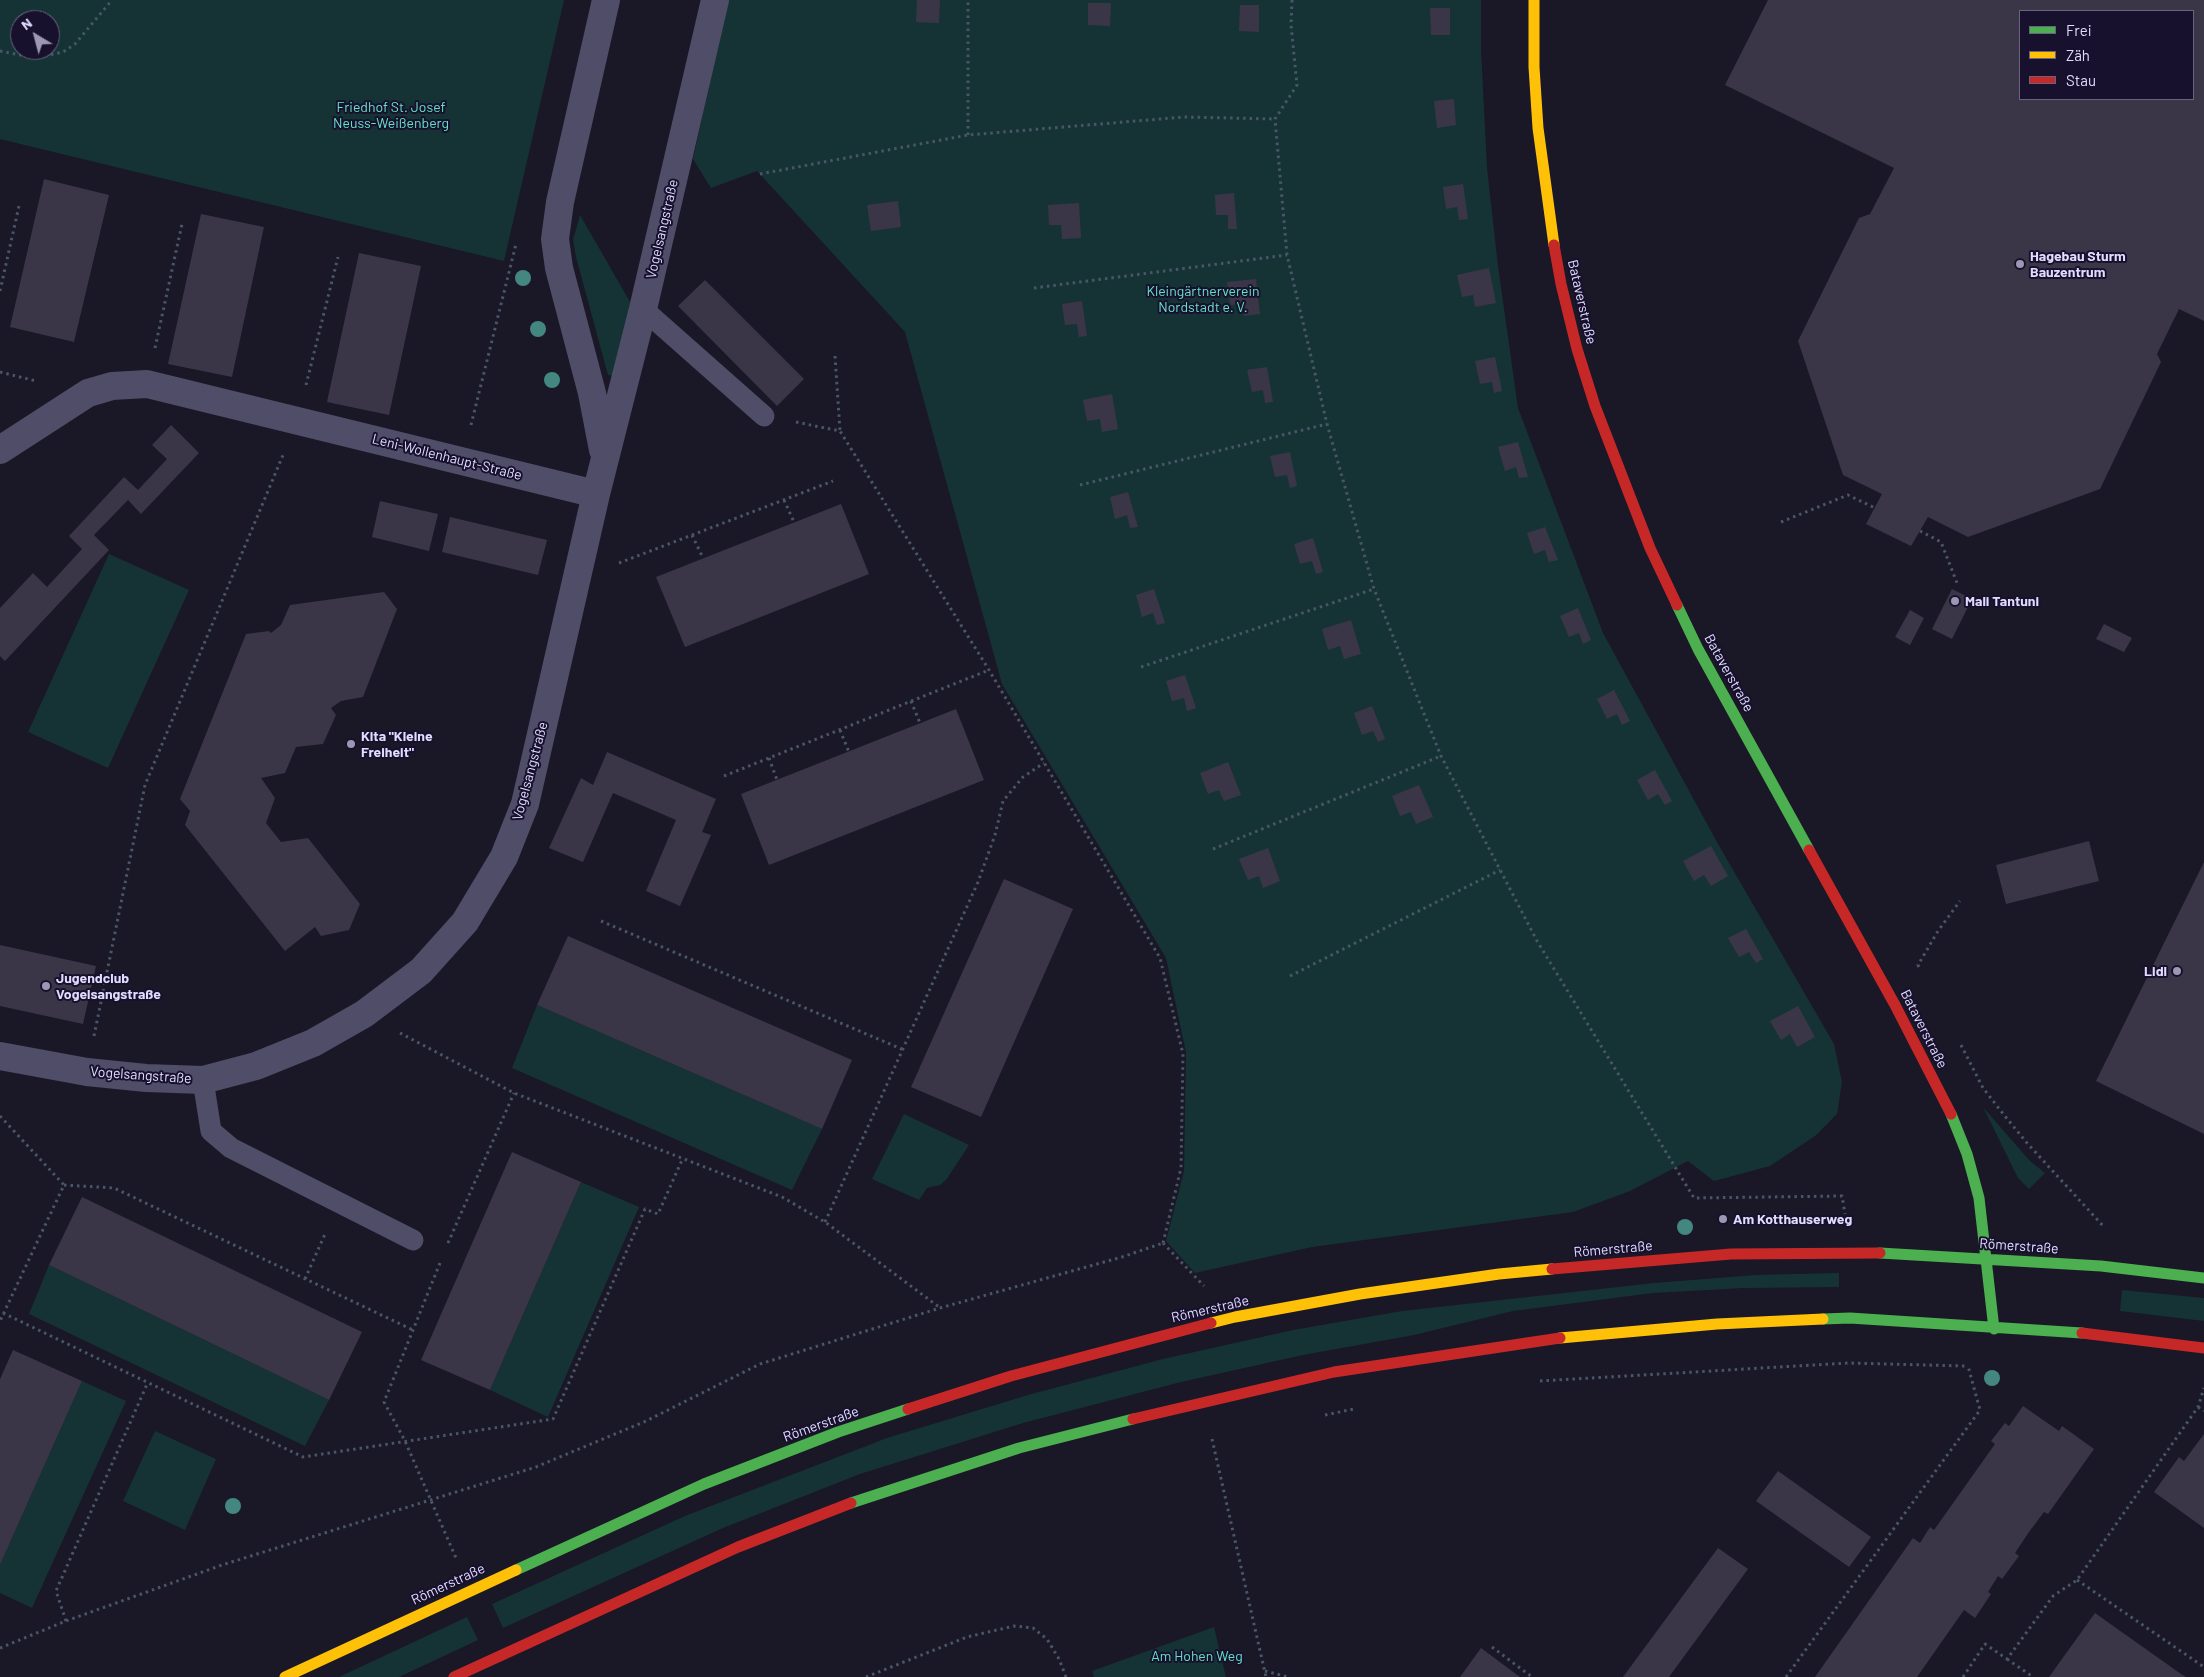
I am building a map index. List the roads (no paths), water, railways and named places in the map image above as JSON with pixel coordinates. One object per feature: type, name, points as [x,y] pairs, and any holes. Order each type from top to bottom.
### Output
[{"type":"main road","name":"Bataverstraße","points":[[1534,0],[1534,67],[1538,128],[1550,224],[1561,284],[1577,350],[1595,406],[1650,548],[1698,649],[1890,996],[1947,1106],[1967,1154],[1979,1198],[1994,1329]]},
{"type":"main road","name":"Römerstraße","points":[[285,1677],[704,1484],[838,1432],[1011,1376],[1235,1317],[1360,1294],[1499,1274],[1731,1254],[1850,1252],[1987,1258],[2100,1266],[2204,1278]]},
{"type":"main road","points":[[454,1677],[738,1547],[851,1503],[1019,1448],[1213,1399],[1334,1372],[1542,1340],[1716,1324],[1850,1318],[1994,1329],[2093,1334],[2204,1348]]},
{"type":"street","name":"Vogelsangstraße","points":[[605,457],[592,393],[559,268],[554,239],[560,202],[606,0]]},
{"type":"street","name":"Vogelsangstraße","points":[[0,1056],[87,1072],[146,1078],[203,1080],[256,1066],[313,1042],[364,1014],[421,972],[465,922],[504,857],[525,804],[596,494],[644,309],[715,0]]},
{"type":"street","name":"Leni-Wollenhaupt-Straße","points":[[0,450],[88,393],[112,386],[147,384],[298,419],[596,494]]},
{"type":"lane","points":[[644,309],[764,416]]},
{"type":"lane","points":[[203,1080],[211,1131],[231,1148],[413,1240]]},
{"type":"place","name":"Hagebau Sturm Bauzentrum","points":[[2020,264]]},
{"type":"place","name":"Mali Tantuni","points":[[1955,601]]},
{"type":"place","name":"Kita \"Kleine Freiheit\"","points":[[351,744]]},
{"type":"place","name":"Lidl","points":[[2177,971]]},
{"type":"place","name":"Jugendclub Vogelsangstraße","points":[[46,986]]},
{"type":"place","name":"Am Kotthauserweg","points":[[1723,1219]]},
{"type":"park label","name":"Friedhof St. Josef Neuss-Weißenberg","points":[[391,116]]},
{"type":"park label","name":"Kleingärtnerverein Nordstadt e. V.","points":[[1203,300]]},
{"type":"park label","name":"Am Hohen Weg","points":[[1197,1656]]}]
